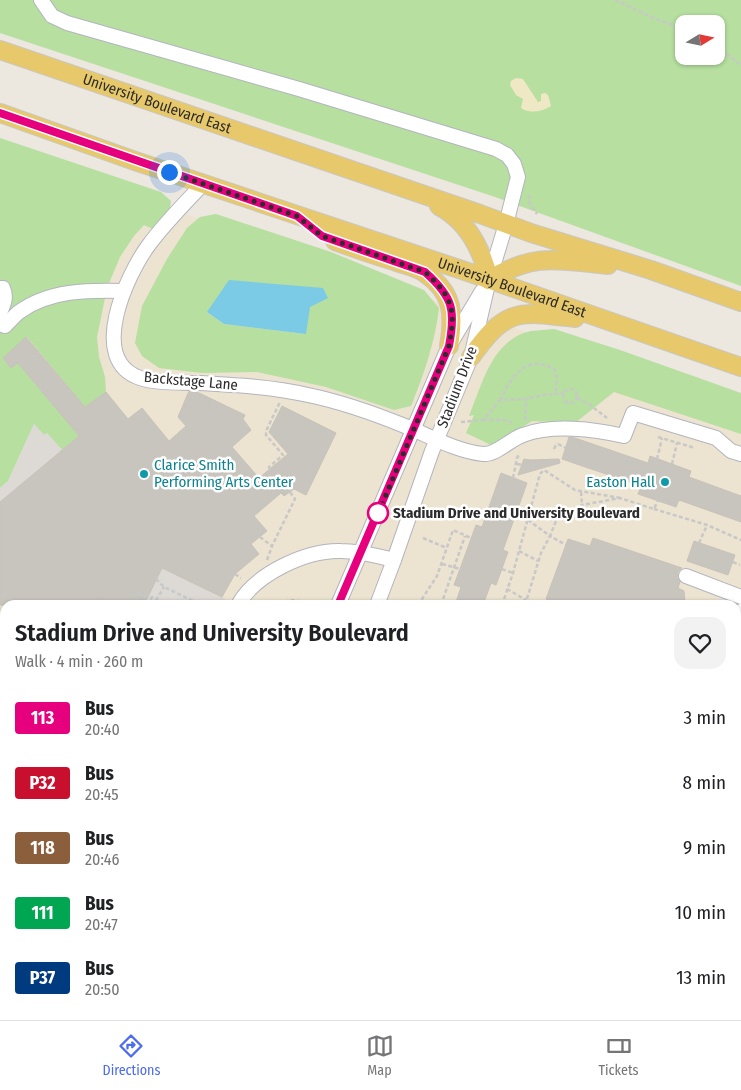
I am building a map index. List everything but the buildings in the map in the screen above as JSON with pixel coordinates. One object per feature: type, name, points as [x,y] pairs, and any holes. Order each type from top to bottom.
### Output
[{"type":"main road","name":"University Boulevard East","points":[[0,50],[128,92],[506,224],[651,270],[741,302]]},
{"type":"main road","name":"University Boulevard East","points":[[0,113],[741,367]]},
{"type":"main road","points":[[407,190],[442,208],[469,231],[486,265],[489,280],[512,267],[528,262],[550,259],[651,270]]},
{"type":"main road","points":[[297,216],[322,236],[425,272],[438,284],[452,309],[453,318],[449,346]]},
{"type":"main road","points":[[470,357],[495,327],[504,320],[518,315],[540,314],[615,324]]},
{"type":"street","points":[[41,0],[52,16],[67,23],[299,89],[496,149],[507,155],[514,164],[518,177],[489,280]]},
{"type":"street","name":"Backstage Lane","points":[[203,184],[174,214],[148,246],[137,262],[124,291],[118,308],[114,338],[117,356],[128,372],[133,375],[152,380],[246,385],[287,390],[332,400],[455,446],[486,454],[526,434],[541,430],[600,431],[624,436],[632,413],[716,438],[731,451],[741,454]]},
{"type":"street","name":"Stadium Drive","points":[[340,600],[449,346],[489,280]]},
{"type":"street","name":"Stadium Drive","points":[[378,600],[436,439],[470,357],[489,280]]},
{"type":"street","points":[[0,288],[5,292],[5,301],[0,313]]},
{"type":"street","points":[[0,324],[5,326],[19,312],[44,298],[95,290],[124,291]]},
{"type":"street","points":[[241,600],[247,592],[264,578],[287,564],[308,556],[332,551],[361,552],[394,560]]},
{"type":"street","points":[[686,576],[741,596]]},
{"type":"path","points":[[615,0],[675,26]]},
{"type":"path","points":[[725,53],[741,65]]},
{"type":"path","points":[[483,420],[500,400],[509,381],[522,369],[534,363],[545,364],[554,370],[557,381],[555,394]]},
{"type":"path","points":[[500,400],[526,399],[564,393],[572,389],[576,391],[577,398]]},
{"type":"path","points":[[564,393],[563,398],[568,403],[574,402],[577,398]]},
{"type":"path","points":[[577,398],[590,405],[610,421]]},
{"type":"path","points":[[526,399],[526,434]]},
{"type":"path","points":[[270,469],[269,467],[283,455],[266,435],[266,430],[280,403]]},
{"type":"path","points":[[461,422],[507,420],[526,434]]},
{"type":"path","points":[[656,436],[695,448]]},
{"type":"path","points":[[657,459],[662,438]]},
{"type":"path","points":[[554,449],[557,443],[566,448]]},
{"type":"path","points":[[672,464],[677,443]]},
{"type":"path","points":[[513,478],[517,464],[522,465]]},
{"type":"path","points":[[504,600],[513,573],[540,474],[544,470],[575,490],[620,498],[707,526],[741,540]]},
{"type":"path","points":[[266,561],[295,499],[290,492]]},
{"type":"path","points":[[581,492],[582,505]]},
{"type":"path","points":[[507,589],[526,600],[541,553],[556,521],[582,505],[620,498]]},
{"type":"path","points":[[654,509],[658,500]]},
{"type":"path","points":[[528,520],[542,532],[566,544]]},
{"type":"path","points":[[699,543],[707,526]]},
{"type":"path","points":[[421,600],[437,576],[453,530],[471,538]]},
{"type":"path","points":[[442,600],[466,535]]},
{"type":"path","points":[[260,537],[272,546]]},
{"type":"path","points":[[422,538],[446,548]]},
{"type":"path","points":[[519,551],[538,561]]},
{"type":"path","points":[[732,562],[740,565]]},
{"type":"path","points":[[442,564],[460,569]]},
{"type":"path","points":[[502,569],[513,573]]},
{"type":"path","points":[[234,574],[244,581]]},
{"type":"path","points":[[156,578],[164,587],[191,600]]},
{"type":"path","points":[[150,600],[152,597],[157,599],[164,587]]},
{"type":"path","points":[[136,600],[139,594],[145,596],[143,600]]},
{"type":"shaded area","points":[[0,150],[546,339],[741,403],[741,600],[0,600]]},
{"type":"shaded area","points":[[34,424],[44,435],[47,433],[62,450],[0,502],[0,488],[8,481]]},
{"type":"shaded area","points":[[162,568],[226,600],[150,600],[147,599]]},
{"type":"green space","points":[[0,0],[741,0],[741,286],[495,197],[0,33]]},
{"type":"green space","points":[[0,138],[161,192],[171,201],[169,214],[153,229],[144,225],[134,236],[120,257],[107,288],[97,337],[106,392],[85,407],[27,337],[3,358],[11,368],[18,363],[79,436],[62,450],[47,433],[44,435],[34,424],[8,481],[0,488]]},
{"type":"green space","points":[[216,214],[331,252],[424,290],[439,308],[428,358],[411,406],[394,410],[326,387],[257,372],[202,373],[159,368],[142,356],[135,343],[142,306],[167,259],[187,228],[200,217]],"holes":[[[207,312],[306,334],[224,324]]]},
{"type":"green space","points":[[554,329],[620,350],[741,393],[741,434],[614,392],[575,423],[532,421],[493,446],[466,433],[474,415],[469,416],[484,378],[498,353],[507,343],[518,336],[531,331]]},
{"type":"sand","points":[[516,78],[523,79],[538,102],[541,101],[541,94],[545,93],[548,95],[551,106],[536,112],[521,108],[523,99],[516,95],[510,85],[511,81]]},
{"type":"water","points":[[229,280],[323,288],[328,298],[310,307],[306,334],[224,324],[207,312]]},
{"type":"bus line","name":"113","points":[[0,113],[297,216],[322,236],[425,272],[438,284],[447,297],[452,309],[453,318],[449,346],[340,600]]},
{"type":"place","name":"Clarice Smith Performing Arts Center","points":[[144,474]]},
{"type":"place","name":"Easton Hall","points":[[665,482]]},
{"type":"place","name":"Stadium Drive and University Boulevard","points":[[378,513]]},
{"type":"route","points":[[169,172],[297,216],[322,236],[425,272],[438,284],[447,297],[452,309],[453,318],[449,346],[377,516],[378,513]]}]
